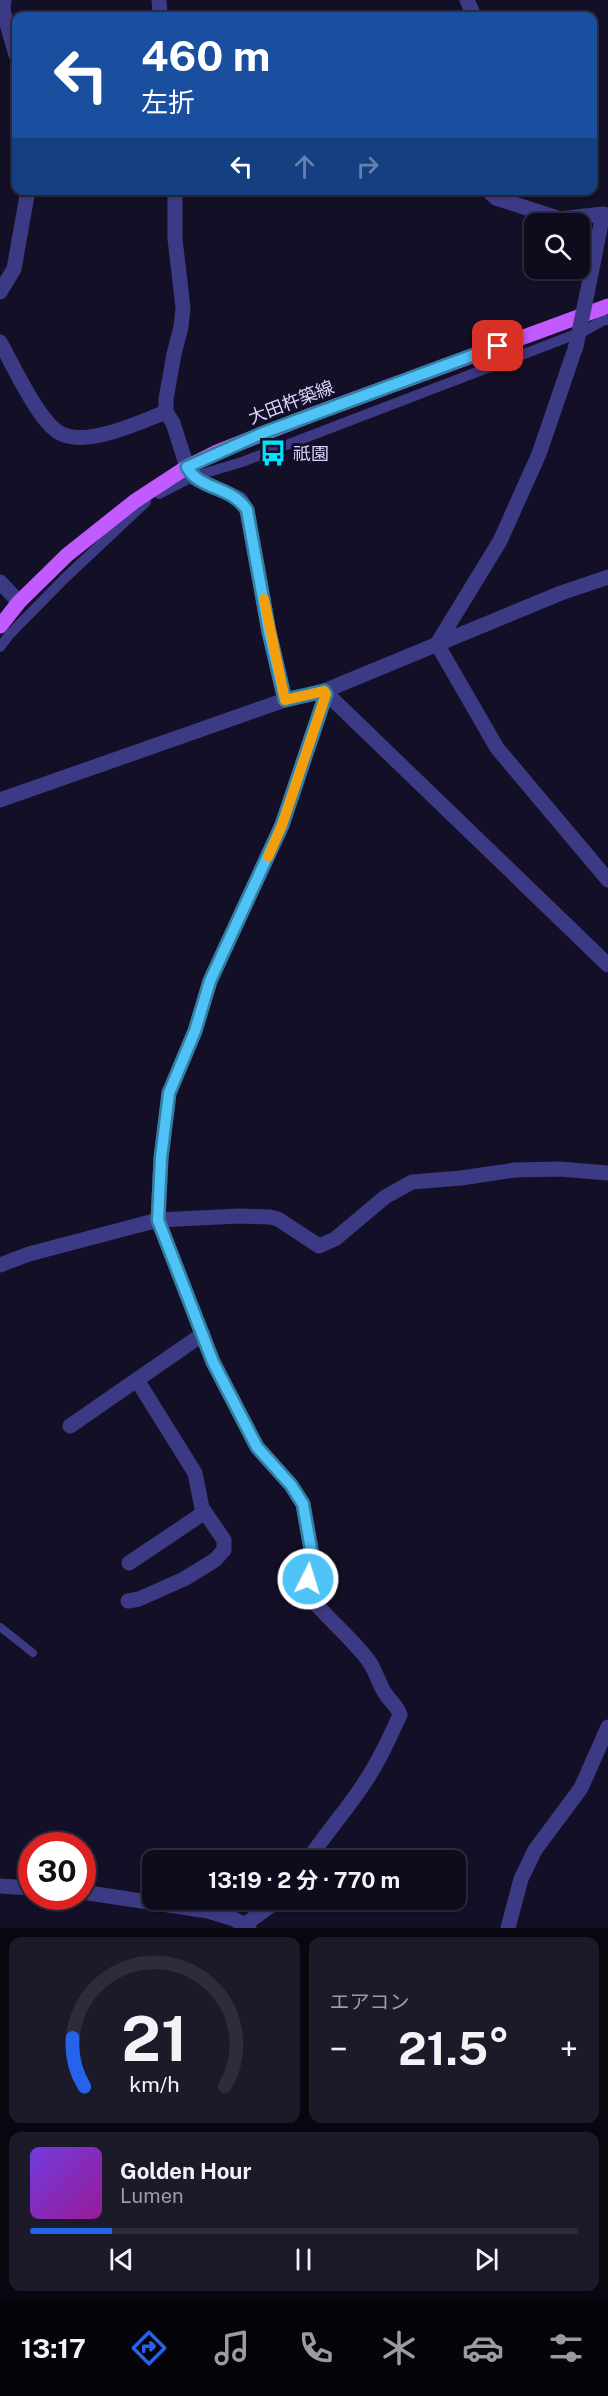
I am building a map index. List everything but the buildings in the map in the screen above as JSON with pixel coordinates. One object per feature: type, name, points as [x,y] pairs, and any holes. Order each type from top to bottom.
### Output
[{"type":"main road","name":"大田杵築線","points":[[0,626],[19,602],[67,555],[135,501],[263,433],[608,306]]},
{"type":"street","points":[[4,0],[3,10],[12,41]]},
{"type":"street","points":[[0,292],[14,269],[27,195]]},
{"type":"street","points":[[175,195],[175,239],[183,308],[182,327],[174,354],[165,412],[173,423],[189,472],[240,499],[247,510],[269,632],[285,700]]},
{"type":"street","points":[[437,644],[500,541],[539,454],[576,346],[605,215],[560,219],[493,195]]},
{"type":"street","points":[[0,647],[65,578],[139,507],[189,472],[242,462],[608,320]]},
{"type":"street","points":[[0,342],[43,417],[59,433],[75,437],[99,436],[165,412]]},
{"type":"street","points":[[0,800],[285,700],[325,692],[561,593],[608,577]]},
{"type":"street","points":[[0,582],[19,602]]},
{"type":"street","points":[[437,644],[497,748],[608,880]]},
{"type":"street","points":[[325,692],[608,965]]},
{"type":"street","points":[[314,1850],[363,1786],[400,1715],[398,1706],[386,1696],[371,1664],[306,1592],[312,1555],[303,1504],[291,1485],[257,1447],[213,1362],[158,1220],[161,1158],[169,1093],[195,1031],[210,981],[282,825],[325,692]]},
{"type":"street","points":[[0,1265],[29,1254],[158,1220],[239,1216],[270,1217],[319,1246],[335,1239],[385,1197],[412,1182],[515,1170],[560,1169],[608,1173]]},
{"type":"street","points":[[70,1426],[203,1334]]},
{"type":"street","points":[[129,1600],[139,1599],[184,1579],[215,1560],[224,1550],[224,1540],[205,1512],[195,1473],[137,1380]]},
{"type":"street","points":[[129,1563],[205,1512]]},
{"type":"street","points":[[508,1928],[521,1879],[535,1850],[581,1788],[606,1737]]},
{"type":"street","points":[[0,1886],[18,1887]]},
{"type":"street","points":[[96,1894],[208,1911],[234,1919],[246,1927],[267,1910]]},
{"type":"lane","points":[[0,1627],[33,1653]]},
{"type":"slow traffic","points":[[264,599],[269,632],[285,700],[324,691],[326,694],[282,825],[268,857]]},
{"type":"place","name":"祇園","points":[[273,453]]},
{"type":"route","points":[[308,1579],[312,1555],[303,1504],[291,1485],[257,1447],[213,1362],[158,1220],[161,1158],[169,1093],[195,1031],[210,981],[282,825],[326,694],[324,691],[285,700],[269,632],[247,510],[240,499],[192,477],[187,467],[263,433],[498,346]]}]
